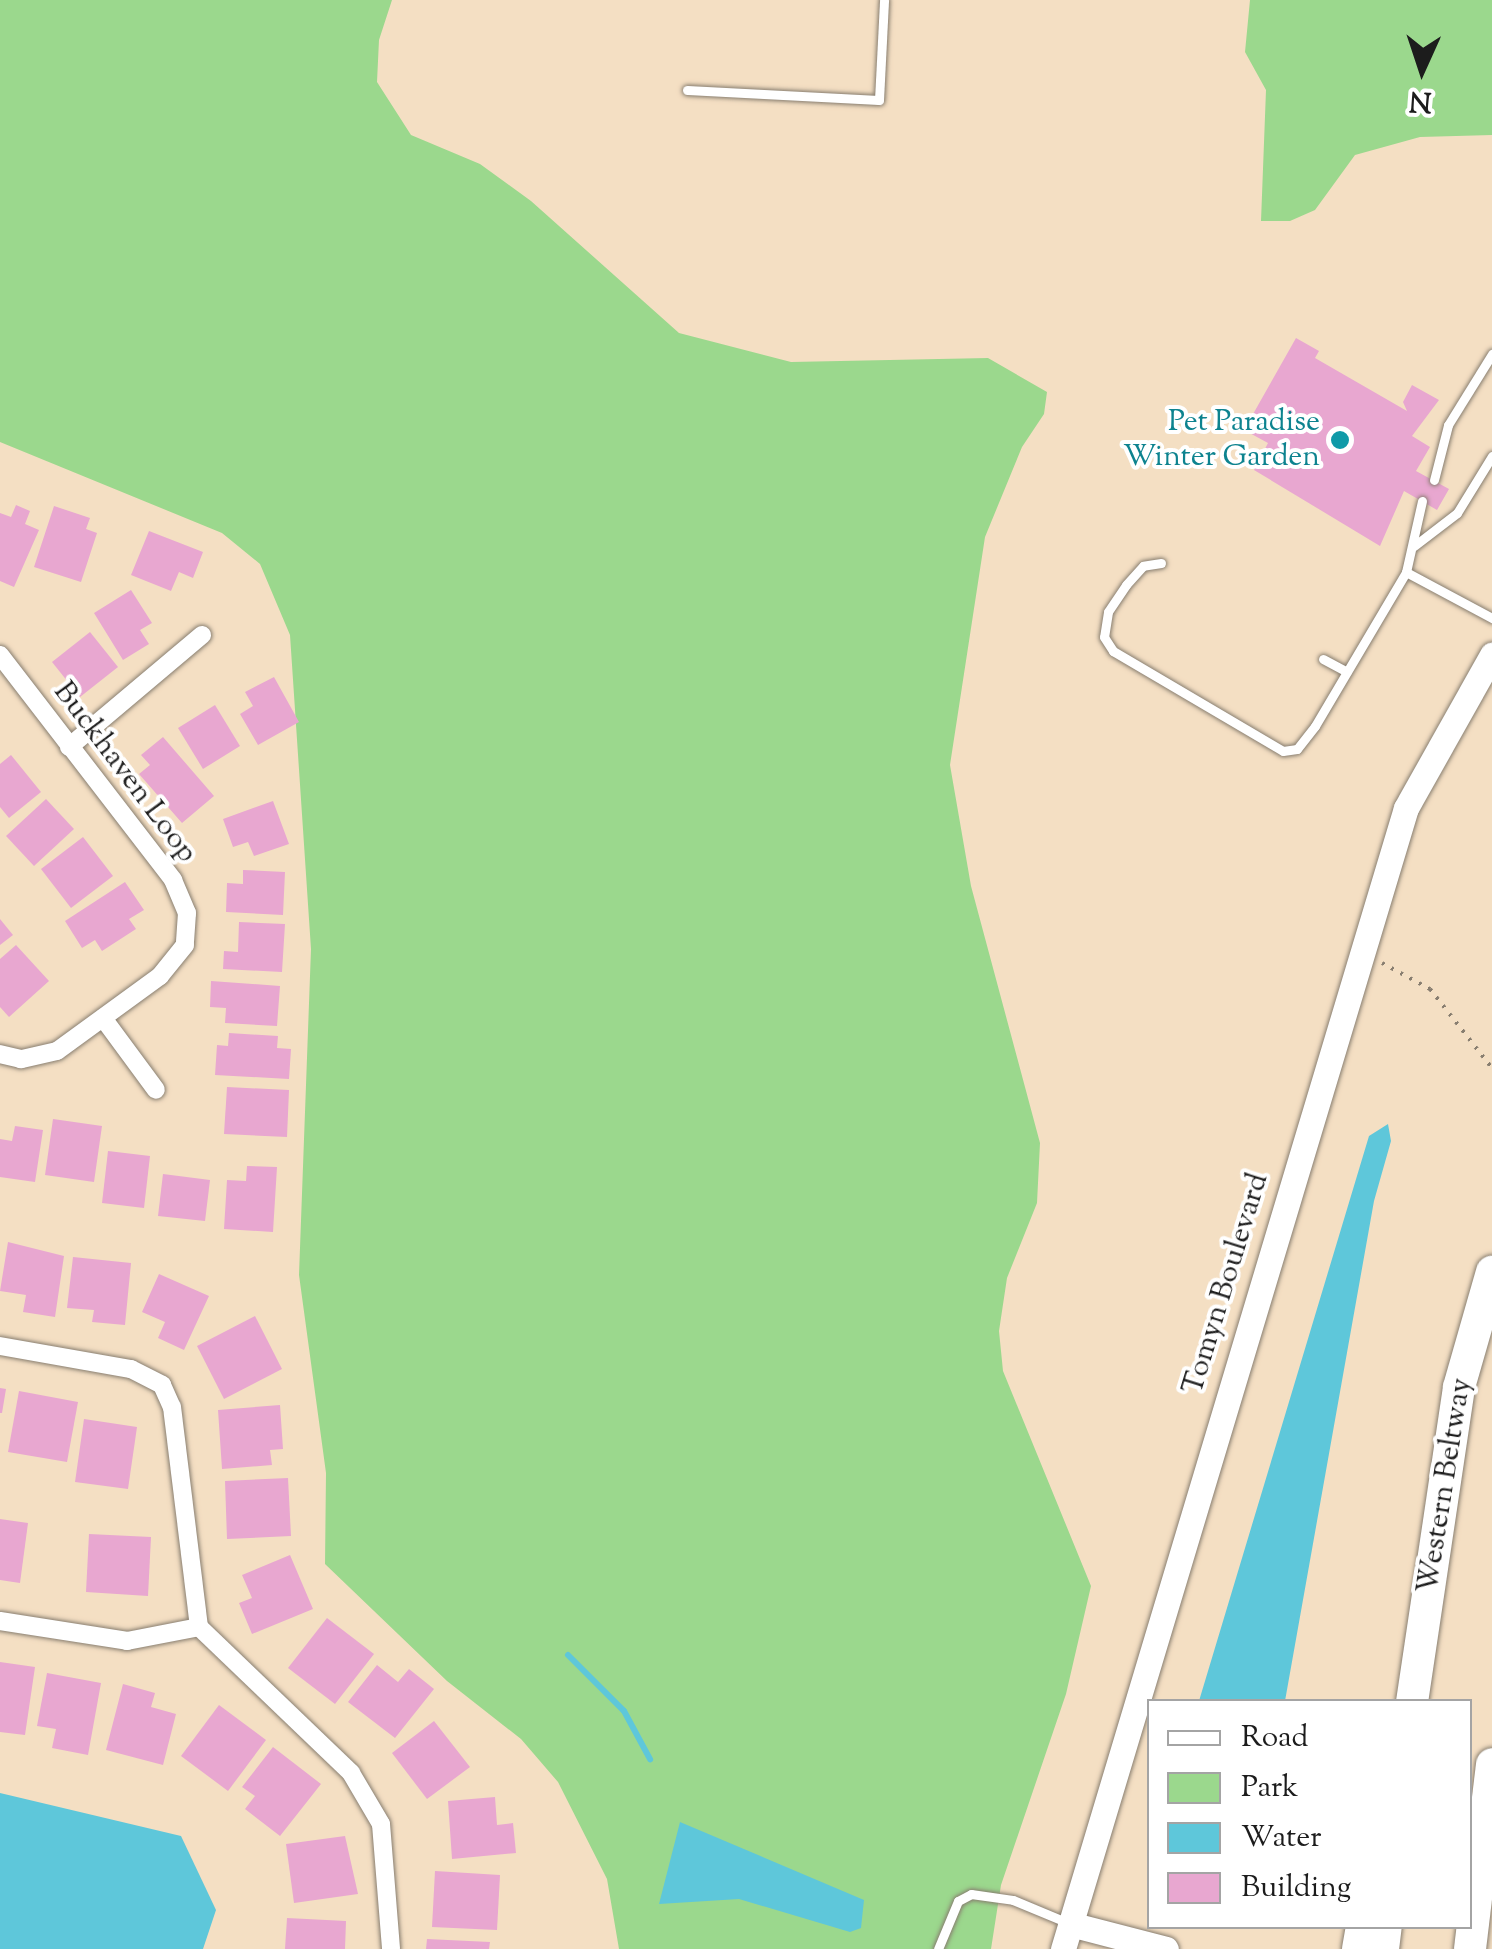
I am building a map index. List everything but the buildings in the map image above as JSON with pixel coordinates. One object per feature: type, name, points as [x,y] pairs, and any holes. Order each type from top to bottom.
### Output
[{"type":"highway","name":"Western Beltway","points":[[1412,1699],[1459,1387],[1492,1272]]},
{"type":"highway","points":[[1403,1699],[1459,1387]]},
{"type":"highway","points":[[1470,1949],[1492,1764]]},
{"type":"street","points":[[69,746],[202,635]]},
{"type":"street","name":"Tomyn Boulevard","points":[[1062,1949],[1406,808],[1492,654]]},
{"type":"street","name":"Buckhaven Loop","points":[[0,656],[173,880],[186,913],[185,945],[160,976],[57,1051],[21,1059],[0,1054]]},
{"type":"street","points":[[103,1018],[156,1090]]},
{"type":"street","points":[[0,1346],[131,1368],[162,1385],[172,1406],[199,1627],[351,1772],[381,1824],[391,1949]]},
{"type":"street","points":[[0,1621],[127,1641],[199,1627]]},
{"type":"street","points":[[1070,1924],[1166,1949]]},
{"type":"lane","points":[[686,90],[878,100],[884,0]]},
{"type":"lane","points":[[1434,480],[1448,425],[1492,354]]},
{"type":"lane","points":[[1414,546],[1457,513],[1492,456]]},
{"type":"lane","points":[[1161,564],[1144,566],[1108,612],[1104,637],[1114,651],[1283,751],[1297,748],[1406,572],[1422,501]]},
{"type":"lane","points":[[1406,572],[1492,618]]},
{"type":"lane","points":[[1323,659],[1347,672]]},
{"type":"lane","points":[[938,1949],[958,1900],[971,1894],[1013,1900],[1070,1924]]},
{"type":"path","points":[[1359,954],[1430,989],[1492,1068]]},
{"type":"green space","points":[[0,0],[392,0],[379,40],[377,82],[411,135],[480,164],[531,201],[679,333],[791,362],[988,358],[1047,392],[1044,414],[1022,447],[985,537],[950,765],[971,886],[1040,1143],[1037,1203],[1007,1278],[999,1331],[1003,1371],[1091,1586],[1066,1694],[1001,1885],[991,1949],[619,1949],[607,1879],[558,1782],[521,1739],[447,1681],[325,1564],[326,1473],[299,1275],[311,949],[290,635],[260,564],[222,533],[0,442]]},
{"type":"green space","points":[[1250,0],[1492,0],[1492,135],[1420,137],[1355,155],[1315,210],[1290,221],[1261,221],[1266,90],[1245,52]]},
{"type":"water","points":[[1388,1124],[1391,1141],[1374,1201],[1285,1699],[1200,1699],[1369,1136]]},
{"type":"water","points":[[0,1793],[181,1836],[216,1910],[203,1949],[0,1949]]},
{"type":"water","points":[[680,1822],[864,1900],[861,1928],[850,1932],[739,1899],[659,1904]]},
{"type":"waterway","points":[[568,1655],[624,1711],[650,1759]]},
{"type":"place","name":"Pet Paradise Winter Garden","points":[[1340,440]]}]
